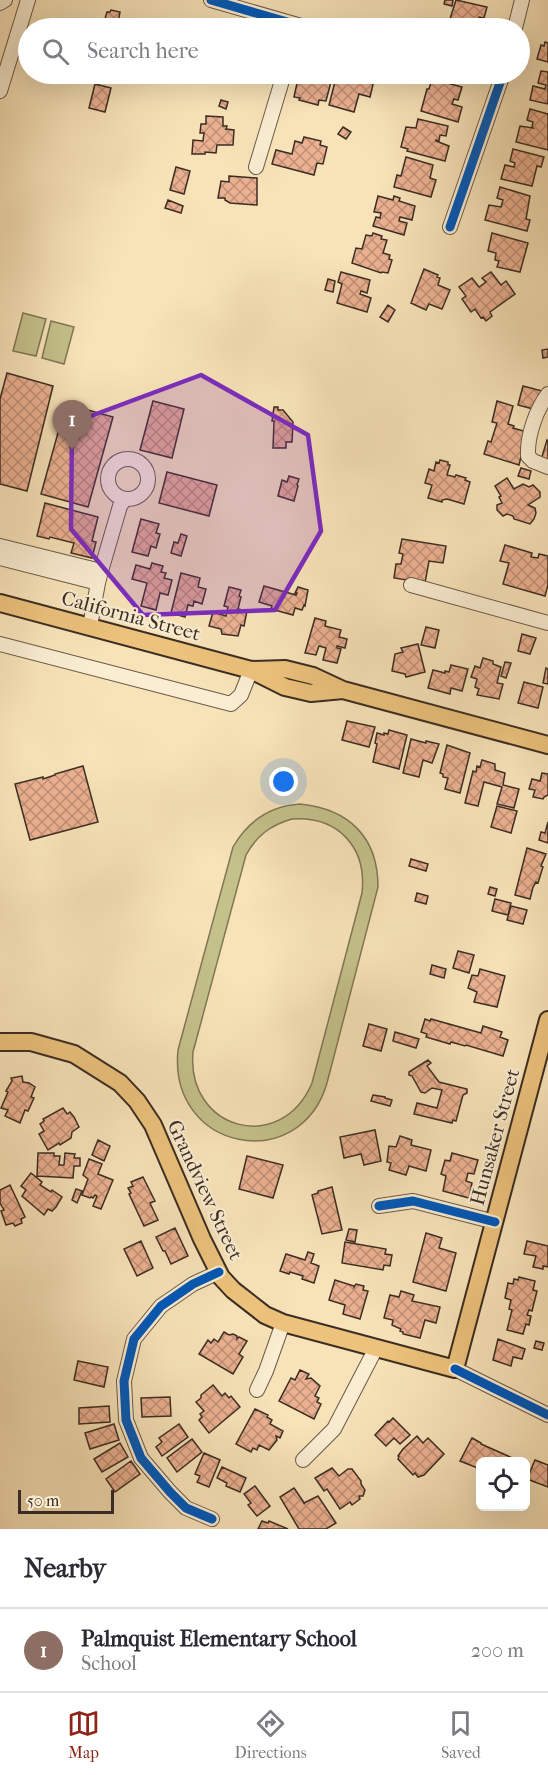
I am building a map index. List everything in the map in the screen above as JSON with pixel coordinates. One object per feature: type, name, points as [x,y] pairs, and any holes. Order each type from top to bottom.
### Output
[{"type":"main road","name":"California Street","points":[[0,603],[251,670],[285,669],[313,676],[343,690],[548,745]]},
{"type":"main road","name":"Hunsaker Street","points":[[455,1369],[544,1053],[548,1020]]},
{"type":"main road","name":"Grandview Street","points":[[0,1042],[31,1042],[74,1054],[120,1083],[137,1101],[153,1125],[202,1239],[219,1272],[232,1290],[265,1315],[283,1323],[455,1369]]},
{"type":"street","points":[[0,3],[5,0]]},
{"type":"street","points":[[23,18],[28,0]]},
{"type":"street","points":[[211,0],[269,18]]},
{"type":"street","points":[[518,18],[522,0]]},
{"type":"street","points":[[0,92],[18,33]]},
{"type":"street","points":[[256,167],[281,84]]},
{"type":"street","points":[[450,227],[500,84]]},
{"type":"street","points":[[548,394],[536,419],[528,451],[528,456],[533,461],[548,467]]},
{"type":"street","points":[[90,626],[100,577],[120,506],[125,499]]},
{"type":"street","points":[[0,546],[100,577]]},
{"type":"street","points":[[0,558],[100,577]]},
{"type":"street","points":[[411,585],[548,623]]},
{"type":"street","points":[[0,644],[231,704],[241,695],[251,670]]},
{"type":"street","points":[[379,1206],[412,1201],[495,1222]]},
{"type":"street","points":[[212,1519],[186,1508],[141,1458],[126,1420],[124,1381],[134,1339],[161,1306],[193,1284],[219,1272]]},
{"type":"street","points":[[257,1389],[283,1323]]},
{"type":"street","points":[[303,1460],[334,1428],[376,1348]]},
{"type":"street","name":"Grandview Street","points":[[455,1369],[548,1415]]},
{"type":"highlighted area","points":[[201,375],[308,435],[321,531],[275,610],[143,615],[71,529],[72,423]]},
{"type":"shaded area","points":[[23,313],[46,319],[36,356],[13,351]]},
{"type":"shaded area","points":[[51,321],[74,327],[64,364],[42,358]]},
{"type":"shaded area","points":[[300,804],[333,812],[346,819],[357,829],[373,854],[378,887],[327,1083],[312,1112],[291,1131],[265,1140],[239,1139],[214,1129],[193,1111],[180,1084],[178,1050],[233,847],[253,822],[261,816],[289,805]],"holes":[[[292,819],[308,819],[336,829],[346,838],[360,862],[362,893],[312,1083],[298,1106],[279,1120],[259,1126],[238,1124],[219,1115],[204,1100],[195,1079],[193,1052],[246,855],[260,836],[271,828]]]},
{"type":"building","points":[[445,0],[453,0],[452,6],[444,4]]},
{"type":"building","points":[[456,0],[487,7],[484,18],[450,18]]},
{"type":"building","points":[[111,10],[120,12],[119,18],[105,18],[107,12]]},
{"type":"building","points":[[545,42],[548,43],[548,62],[537,59],[541,45],[544,46]]},
{"type":"building","points":[[541,71],[548,72],[548,104],[530,100],[533,86],[545,89],[546,85],[538,83]]},
{"type":"building","points":[[95,84],[111,88],[105,112],[89,108]]},
{"type":"building","points":[[297,84],[330,84],[326,101],[319,100],[318,105],[294,97]]},
{"type":"building","points":[[334,84],[373,84],[370,97],[359,94],[354,112],[329,105]]},
{"type":"building","points":[[430,84],[451,84],[462,87],[458,100],[454,99],[452,104],[462,107],[458,122],[421,111],[427,89]]},
{"type":"building","points":[[221,100],[228,102],[226,109],[219,106]]},
{"type":"building","points":[[530,109],[548,114],[548,150],[516,142],[520,126],[533,128],[533,122],[527,120]]},
{"type":"building","points":[[206,116],[223,117],[223,126],[234,130],[233,145],[217,145],[216,153],[192,154],[193,140],[203,141],[204,133],[200,133],[201,124],[206,124]]},
{"type":"building","points":[[418,119],[448,126],[446,136],[440,135],[439,141],[436,140],[449,146],[445,161],[407,151],[408,149],[401,147],[406,127],[416,128]]},
{"type":"building","points":[[343,127],[351,132],[346,139],[338,134]]},
{"type":"building","points":[[304,137],[321,141],[320,145],[327,147],[323,164],[317,163],[314,175],[272,164],[276,150],[292,154],[295,141],[302,143]]},
{"type":"building","points":[[513,149],[544,157],[541,167],[537,166],[532,186],[501,179],[505,165],[514,167],[515,163],[510,161]]},
{"type":"building","points":[[406,157],[433,165],[430,178],[436,180],[431,197],[394,187],[397,175],[401,176]]},
{"type":"building","points":[[176,167],[190,171],[184,194],[170,190]]},
{"type":"building","points":[[229,176],[257,178],[257,205],[230,203],[225,198],[218,198],[221,181],[229,182]]},
{"type":"building","points":[[500,187],[530,196],[526,219],[530,220],[527,231],[485,220],[489,205],[501,207],[503,200],[497,198]]},
{"type":"building","points":[[378,196],[393,200],[394,196],[400,198],[399,201],[415,206],[412,220],[400,217],[399,221],[407,223],[404,235],[373,226],[376,217],[380,218],[381,213],[374,212]]},
{"type":"building","points":[[168,200],[183,206],[181,213],[165,208]]},
{"type":"building","points":[[373,233],[387,240],[383,253],[390,255],[389,259],[392,260],[388,273],[381,273],[352,263],[356,248],[362,249],[366,235],[372,236]]},
{"type":"building","points":[[492,233],[528,243],[520,272],[497,267],[499,261],[495,260],[496,253],[488,251]]},
{"type":"building","points":[[424,269],[438,275],[437,277],[440,278],[438,285],[450,290],[442,309],[429,304],[426,310],[411,303]]},
{"type":"building","points":[[341,272],[370,280],[367,293],[361,291],[360,294],[371,298],[367,312],[337,303],[342,284],[338,282]]},
{"type":"building","points":[[491,272],[501,285],[506,281],[515,294],[490,312],[492,316],[486,321],[475,309],[471,312],[462,299],[466,296],[459,287],[472,278],[479,287],[486,282],[482,278]]},
{"type":"building","points":[[328,279],[335,281],[333,292],[325,290]]},
{"type":"building","points":[[388,305],[395,310],[388,322],[380,317]]},
{"type":"building","points":[[548,349],[548,357],[543,358],[542,350]]},
{"type":"building","points":[[7,373],[53,386],[27,491],[0,484],[0,399]]},
{"type":"building","points":[[523,386],[542,391],[537,410],[518,405]]},
{"type":"building","points":[[153,401],[184,409],[172,458],[140,450]]},
{"type":"building","points":[[497,401],[513,406],[508,424],[527,432],[519,465],[484,454],[488,441],[491,442],[497,423],[492,422]]},
{"type":"building","points":[[66,404],[113,417],[88,507],[41,494]]},
{"type":"building","points":[[274,407],[283,410],[293,422],[292,442],[286,442],[286,448],[273,448]]},
{"type":"building","points":[[548,441],[548,462],[541,460]]},
{"type":"building","points":[[440,460],[450,465],[447,475],[466,478],[465,480],[470,482],[464,504],[447,499],[442,502],[428,498],[432,485],[425,483],[429,469],[434,471],[436,462],[439,463]]},
{"type":"building","points":[[521,468],[531,471],[529,479],[518,476]]},
{"type":"building","points":[[167,472],[217,485],[209,516],[159,503]]},
{"type":"building","points":[[289,476],[299,479],[294,501],[278,496],[282,480],[287,482]]},
{"type":"building","points":[[507,478],[514,489],[523,484],[529,487],[533,485],[540,492],[540,497],[528,505],[535,508],[536,513],[530,524],[507,514],[503,516],[497,510],[497,505],[502,503],[495,486]]},
{"type":"building","points":[[45,503],[98,517],[92,541],[96,542],[92,558],[71,553],[74,543],[37,536]]},
{"type":"building","points":[[141,519],[159,524],[156,533],[160,534],[156,548],[151,546],[148,556],[132,552]]},
{"type":"building","points":[[181,534],[187,536],[181,556],[171,553],[174,542],[178,543]]},
{"type":"building","points":[[402,539],[446,546],[443,563],[429,561],[425,583],[394,578],[396,564],[401,564],[403,554],[399,553]]},
{"type":"building","points":[[505,545],[532,553],[531,557],[538,558],[539,554],[548,556],[548,585],[545,596],[503,584],[509,563],[500,561]]},
{"type":"building","points":[[152,563],[163,566],[161,572],[166,573],[164,578],[172,580],[168,595],[160,593],[156,610],[141,606],[147,583],[132,579],[136,565],[150,569]]},
{"type":"building","points":[[181,573],[200,578],[198,587],[206,589],[202,604],[194,601],[193,606],[188,605],[185,617],[171,613]]},
{"type":"building","points":[[264,586],[296,595],[298,587],[308,590],[305,606],[302,610],[295,608],[293,615],[271,609],[272,606],[259,602]]},
{"type":"building","points":[[229,587],[241,590],[238,609],[247,611],[244,626],[241,625],[238,636],[222,634],[221,629],[209,626],[213,612],[226,616],[228,607],[224,606]]},
{"type":"building","points":[[315,618],[326,621],[325,626],[341,630],[339,637],[347,639],[345,648],[337,646],[341,649],[337,663],[323,660],[326,648],[319,646],[316,655],[305,653]]},
{"type":"building","points":[[426,627],[439,630],[435,648],[421,645]]},
{"type":"building","points":[[522,634],[536,638],[530,654],[518,651]]},
{"type":"building","points":[[418,644],[425,672],[406,677],[405,674],[392,671],[395,654],[403,652],[401,648]]},
{"type":"building","points":[[483,658],[501,667],[497,683],[503,684],[499,699],[477,695],[479,689],[475,687],[477,679],[471,677],[475,666],[480,668]]},
{"type":"building","points":[[505,662],[511,663],[506,678],[501,676]]},
{"type":"building","points":[[451,665],[468,669],[462,691],[451,688],[450,694],[428,688],[433,670],[449,672]]},
{"type":"building","points":[[546,668],[548,669],[548,684],[543,683]]},
{"type":"building","points":[[524,682],[543,687],[538,708],[518,703]]},
{"type":"building","points":[[347,721],[375,727],[369,747],[342,740]]},
{"type":"building","points":[[389,730],[407,735],[399,769],[373,762],[377,733],[388,734]]},
{"type":"building","points":[[411,739],[439,744],[432,763],[423,760],[419,777],[403,773]]},
{"type":"building","points":[[447,745],[470,753],[460,793],[445,789],[448,778],[443,777],[440,773]]},
{"type":"building","points":[[482,760],[495,764],[495,770],[505,773],[503,785],[519,789],[514,808],[497,804],[502,787],[484,782],[478,806],[465,803],[473,771],[476,772]]},
{"type":"building","points":[[83,766],[98,822],[30,840],[15,784],[43,777],[43,779]]},
{"type":"building","points":[[542,773],[548,774],[548,795],[543,799],[533,797],[535,790],[529,789],[532,779],[540,781]]},
{"type":"building","points":[[497,806],[517,811],[511,833],[491,827]]},
{"type":"building","points":[[548,822],[548,843],[539,840],[541,832],[545,833]]},
{"type":"building","points":[[527,848],[546,854],[538,883],[536,882],[533,887],[530,899],[515,895]]},
{"type":"building","points":[[411,859],[428,864],[426,871],[409,866]]},
{"type":"building","points":[[490,887],[497,889],[495,896],[488,894]]},
{"type":"building","points":[[417,893],[428,896],[426,904],[415,901]]},
{"type":"building","points":[[495,899],[511,903],[508,915],[492,911]]},
{"type":"building","points":[[511,906],[527,910],[523,924],[507,920]]},
{"type":"building","points":[[458,951],[474,955],[469,973],[453,968]]},
{"type":"building","points":[[432,965],[446,969],[444,978],[430,974]]},
{"type":"building","points":[[480,969],[505,976],[497,1007],[474,1002],[477,992],[468,988],[472,975],[478,976]]},
{"type":"building","points":[[425,1019],[481,1033],[483,1026],[502,1032],[500,1037],[508,1040],[503,1056],[466,1045],[451,1042],[450,1044],[426,1037],[427,1034],[421,1032]]},
{"type":"building","points":[[369,1024],[387,1029],[381,1051],[363,1046]]},
{"type":"building","points":[[395,1032],[419,1039],[416,1048],[393,1041]]},
{"type":"building","points":[[428,1060],[431,1063],[427,1066],[439,1082],[467,1089],[467,1093],[463,1095],[456,1121],[453,1120],[452,1123],[414,1114],[417,1103],[437,1108],[442,1090],[432,1088],[425,1093],[421,1092],[412,1076],[409,1075],[409,1072]]},
{"type":"building","points":[[22,1076],[23,1082],[35,1087],[31,1097],[34,1098],[28,1111],[25,1110],[20,1123],[5,1116],[8,1110],[1,1108],[12,1081],[11,1078]]},
{"type":"building","points":[[373,1095],[392,1100],[390,1106],[371,1101]]},
{"type":"building","points":[[63,1108],[67,1114],[70,1112],[79,1127],[72,1132],[71,1138],[48,1150],[39,1134],[44,1131],[40,1124],[44,1121],[43,1119]]},
{"type":"building","points":[[375,1130],[381,1161],[364,1165],[361,1154],[344,1158],[340,1137]]},
{"type":"building","points":[[400,1136],[412,1140],[411,1145],[431,1150],[426,1171],[409,1166],[406,1175],[389,1170],[391,1163],[387,1162],[389,1146],[396,1147]]},
{"type":"building","points":[[98,1140],[110,1146],[104,1161],[92,1155]]},
{"type":"building","points":[[38,1153],[54,1153],[54,1156],[60,1156],[59,1165],[64,1165],[65,1153],[75,1154],[74,1158],[80,1158],[80,1166],[74,1166],[73,1178],[37,1176]]},
{"type":"building","points":[[452,1153],[478,1160],[474,1174],[468,1173],[466,1181],[472,1183],[469,1198],[443,1191],[446,1176],[441,1174],[445,1160],[450,1161]]},
{"type":"building","points":[[247,1156],[283,1165],[273,1198],[239,1189]]},
{"type":"building","points":[[89,1159],[102,1164],[98,1174],[113,1180],[101,1209],[93,1206],[97,1196],[90,1198],[82,1195],[88,1179],[83,1175]]},
{"type":"building","points":[[31,1173],[42,1182],[40,1185],[62,1197],[52,1211],[48,1209],[44,1215],[22,1196],[26,1190],[21,1186]]},
{"type":"building","points":[[143,1177],[155,1201],[150,1203],[158,1220],[144,1226],[128,1188],[133,1186],[131,1182]]},
{"type":"building","points":[[10,1185],[25,1217],[21,1219],[22,1223],[15,1226],[13,1223],[6,1225],[1,1211],[4,1210],[0,1203],[0,1190]]},
{"type":"building","points":[[332,1187],[342,1230],[322,1234],[312,1195]]},
{"type":"building","points":[[76,1189],[82,1191],[77,1203],[72,1200]]},
{"type":"building","points":[[175,1228],[188,1256],[171,1264],[156,1237]]},
{"type":"building","points":[[349,1229],[357,1230],[355,1242],[346,1240]]},
{"type":"building","points":[[426,1233],[442,1238],[439,1248],[456,1253],[446,1291],[413,1282]]},
{"type":"building","points":[[141,1241],[153,1268],[137,1276],[124,1249]]},
{"type":"building","points":[[527,1241],[548,1246],[548,1267],[543,1266],[543,1269],[533,1267],[536,1256],[524,1254]]},
{"type":"building","points":[[345,1242],[386,1249],[385,1254],[392,1255],[390,1266],[384,1265],[383,1270],[342,1263]]},
{"type":"building","points":[[308,1252],[314,1254],[311,1263],[319,1266],[314,1283],[302,1279],[303,1276],[280,1271],[286,1254],[305,1260]]},
{"type":"building","points":[[519,1277],[535,1281],[533,1290],[537,1291],[532,1311],[529,1310],[527,1315],[531,1316],[529,1325],[526,1324],[523,1334],[507,1330],[512,1310],[509,1309],[511,1300],[505,1298],[508,1283],[513,1284],[514,1279],[518,1280]]},
{"type":"building","points":[[335,1280],[354,1287],[356,1284],[364,1286],[363,1290],[368,1291],[360,1319],[343,1314],[345,1305],[329,1300]]},
{"type":"building","points":[[401,1291],[414,1295],[412,1301],[440,1307],[436,1323],[425,1320],[420,1338],[403,1334],[401,1329],[392,1325],[393,1320],[384,1318],[390,1295],[399,1297]]},
{"type":"building","points":[[224,1332],[247,1341],[239,1354],[243,1357],[233,1374],[199,1354],[208,1340],[211,1343],[214,1339],[218,1342]]},
{"type":"building","points":[[498,1339],[525,1349],[522,1359],[513,1357],[511,1366],[493,1360]]},
{"type":"building","points":[[536,1341],[544,1343],[542,1350],[534,1348]]},
{"type":"building","points":[[78,1361],[108,1367],[104,1387],[74,1380]]},
{"type":"building","points":[[300,1370],[309,1374],[306,1379],[311,1378],[320,1386],[315,1396],[319,1398],[317,1402],[321,1404],[314,1419],[279,1401],[291,1378],[295,1380]]},
{"type":"building","points":[[213,1385],[222,1396],[225,1393],[229,1398],[231,1396],[240,1407],[209,1433],[199,1420],[202,1417],[200,1414],[204,1411],[196,1402]]},
{"type":"building","points":[[170,1397],[171,1416],[142,1417],[141,1398]]},
{"type":"building","points":[[109,1406],[110,1422],[79,1424],[79,1408]]},
{"type":"building","points":[[255,1409],[268,1415],[267,1417],[272,1420],[270,1424],[283,1431],[280,1438],[276,1436],[277,1440],[269,1450],[259,1445],[257,1450],[253,1448],[251,1452],[236,1444]]},
{"type":"building","points":[[393,1418],[410,1435],[400,1444],[394,1438],[386,1446],[375,1435]]},
{"type":"building","points":[[114,1424],[119,1440],[90,1449],[85,1433]]},
{"type":"building","points":[[179,1424],[188,1437],[162,1456],[156,1447],[162,1442],[159,1438]]},
{"type":"building","points":[[417,1436],[423,1443],[428,1438],[444,1454],[424,1475],[418,1477],[415,1473],[413,1475],[398,1459],[403,1449]]},
{"type":"building","points":[[472,1438],[510,1457],[476,1457],[476,1467],[460,1461]]},
{"type":"building","points":[[192,1439],[202,1452],[177,1472],[167,1458]]},
{"type":"building","points":[[120,1443],[128,1457],[102,1472],[94,1459]]},
{"type":"building","points":[[204,1453],[220,1460],[209,1487],[197,1482],[200,1476],[195,1474]]},
{"type":"building","points":[[535,1460],[548,1465],[548,1487],[530,1480],[530,1472]]},
{"type":"building","points":[[131,1461],[140,1474],[115,1492],[106,1479]]},
{"type":"building","points":[[222,1467],[246,1478],[240,1492],[226,1486],[227,1483],[217,1478]]},
{"type":"building","points":[[332,1468],[339,1476],[348,1469],[352,1469],[361,1481],[365,1490],[363,1496],[359,1496],[360,1499],[352,1505],[350,1502],[340,1509],[327,1489],[324,1491],[315,1478]]},
{"type":"building","points":[[255,1486],[270,1506],[257,1516],[248,1505],[251,1503],[244,1494]]},
{"type":"building","points":[[294,1488],[304,1503],[318,1496],[336,1523],[326,1529],[299,1529],[280,1497]]},
{"type":"building","points":[[262,1521],[268,1523],[269,1521],[288,1529],[258,1529]]},
{"type":"cycle path","points":[[211,0],[273,18]]},
{"type":"cycle path","points":[[450,227],[500,84]]},
{"type":"cycle path","points":[[379,1206],[413,1201],[495,1222]]},
{"type":"cycle path","points":[[212,1519],[186,1508],[141,1458],[126,1420],[124,1381],[134,1339],[161,1306],[193,1284],[219,1272]]},
{"type":"cycle path","points":[[455,1369],[548,1415]]},
{"type":"place","name":"Palmquist Elementary School","points":[[72,450]]}]
